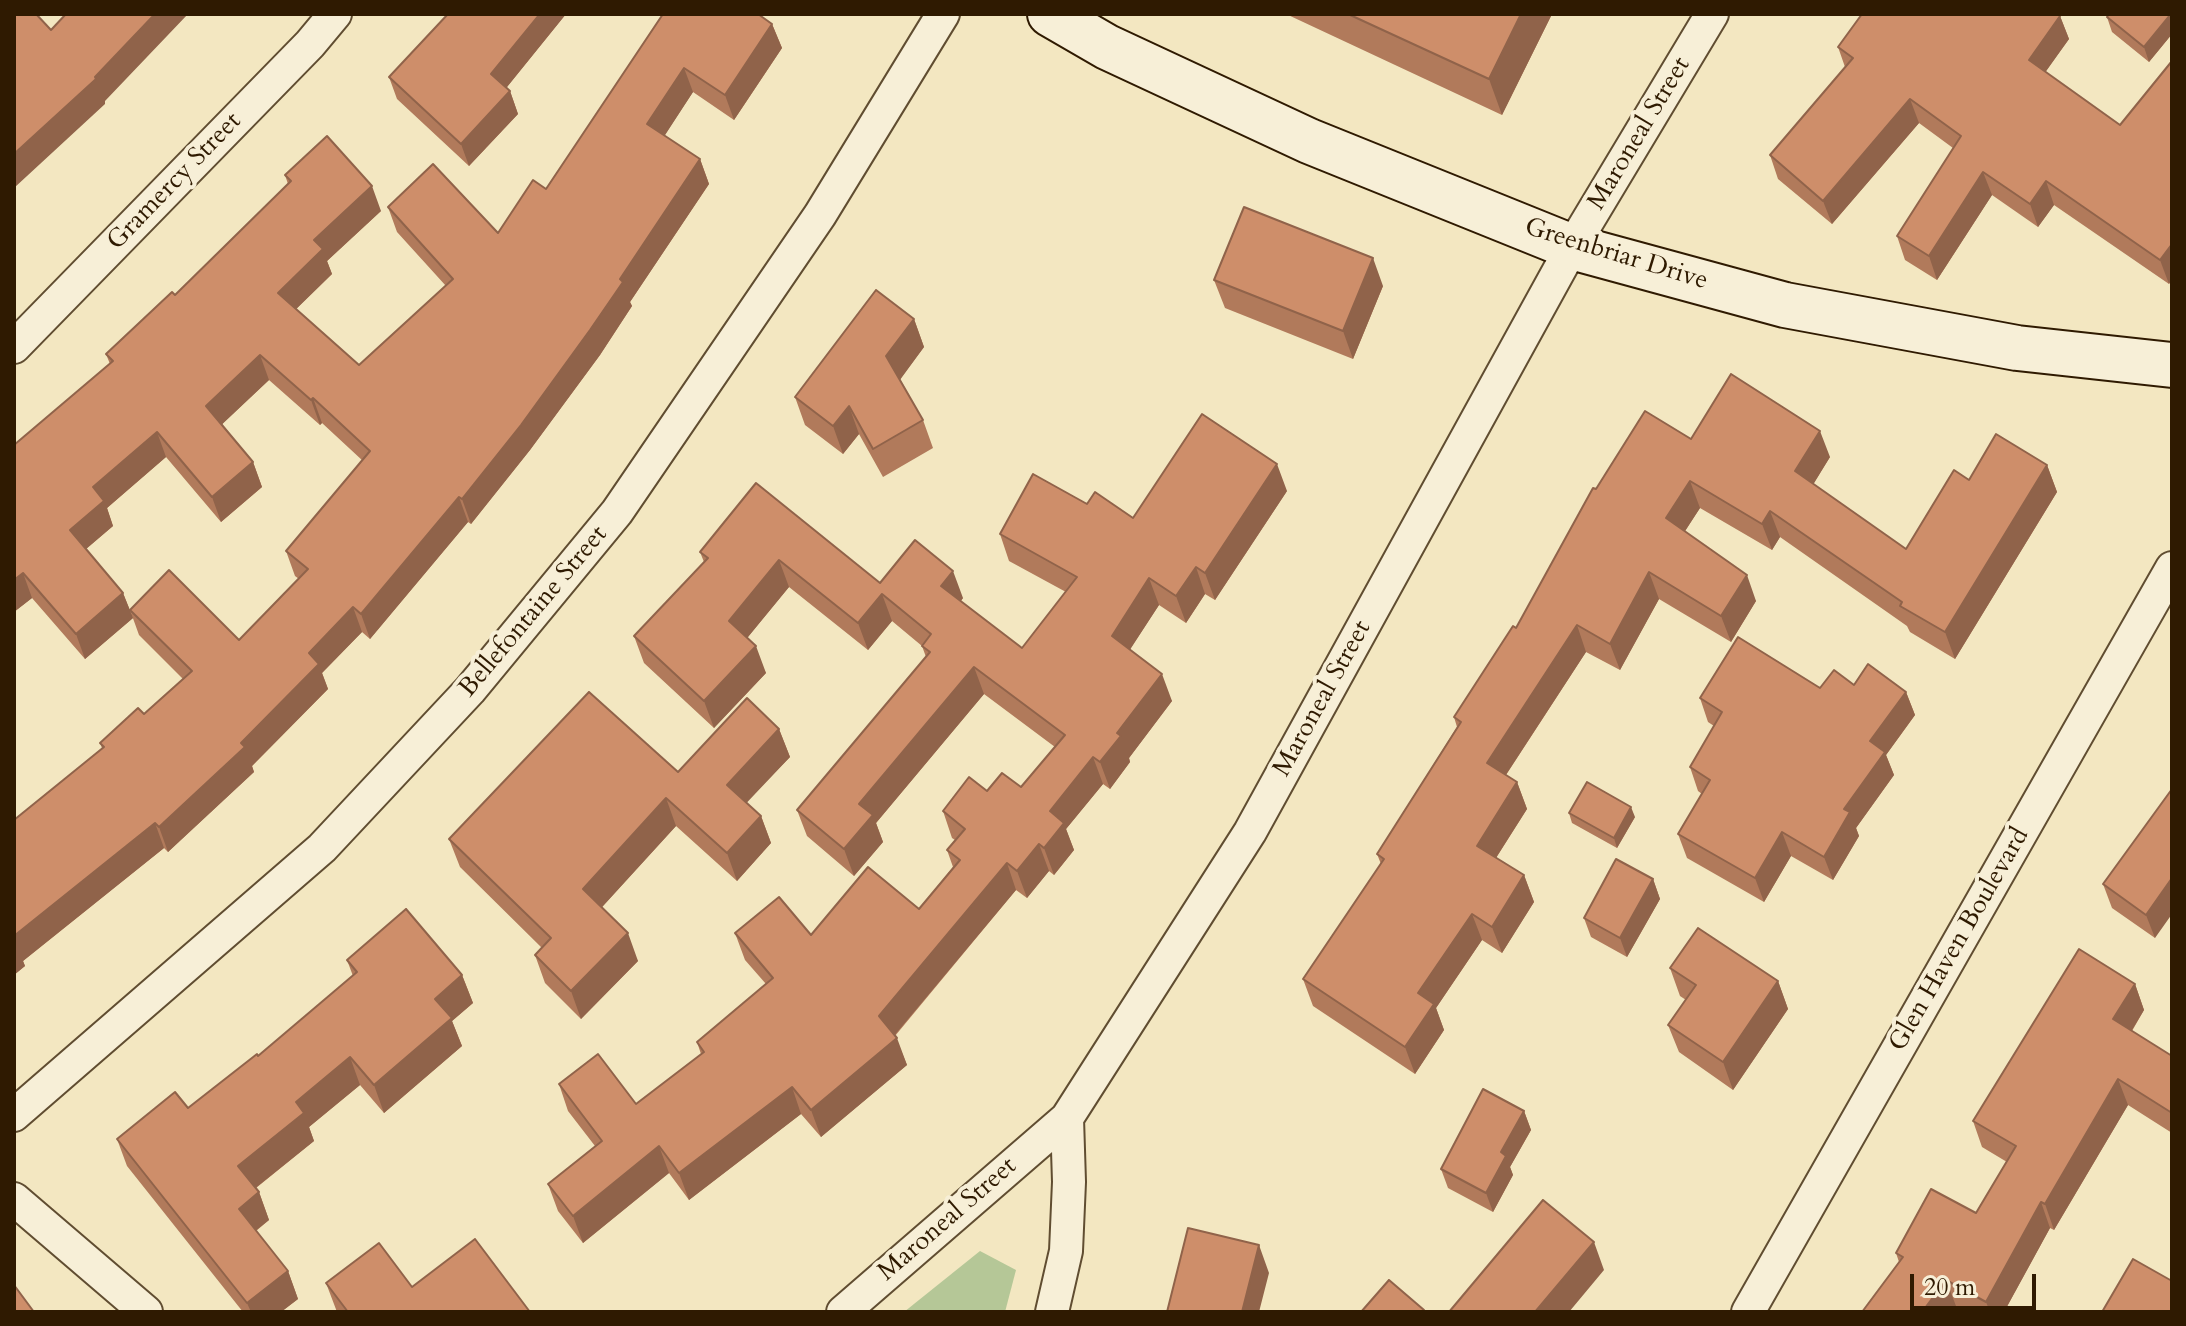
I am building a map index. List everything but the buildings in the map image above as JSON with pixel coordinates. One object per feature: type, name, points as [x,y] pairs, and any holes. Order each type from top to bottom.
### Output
[{"type":"main road","name":"Greenbriar Drive","points":[[1050,14],[1107,47],[1309,141],[1572,247],[1785,305],[2017,348],[2172,365]]},
{"type":"street","name":"Gramercy Street","points":[[14,347],[310,44],[335,14]]},
{"type":"street","name":"Bellefontaine Street","points":[[14,1115],[322,848],[470,690],[617,512],[820,215],[943,14]]},
{"type":"street","name":"Maroneal Street","points":[[843,1312],[1067,1118],[1250,832],[1572,247],[1712,14]]},
{"type":"street","name":"Glen Haven Boulevard","points":[[1748,1312],[2172,568]]},
{"type":"street","points":[[1052,1312],[1066,1251],[1069,1182],[1067,1118]]},
{"type":"street","points":[[14,1199],[146,1312]]},
{"type":"green space","points":[[980,1251],[1016,1270],[1005,1312],[904,1312]]}]
